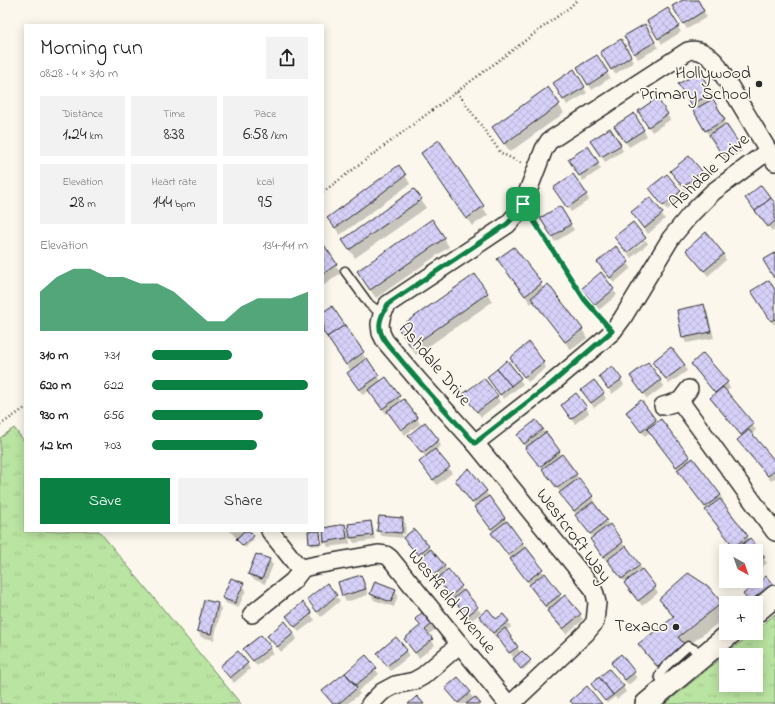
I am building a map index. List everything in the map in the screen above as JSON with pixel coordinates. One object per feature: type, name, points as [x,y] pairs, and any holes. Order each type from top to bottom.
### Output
[{"type":"street","name":"Ashdale Drive","points":[[695,50],[702,52],[716,63],[771,157],[714,192],[690,215],[671,238],[622,319],[612,331],[551,384],[475,443],[385,341],[381,333],[380,324],[382,314],[388,304],[507,224],[517,214],[523,204],[536,171],[544,149],[550,141],[672,61],[688,51],[695,50]]},
{"type":"street","points":[[663,406],[685,395],[775,532]]},
{"type":"street","name":"Westcroft Way","points":[[475,443],[592,587],[597,603],[595,622],[586,633],[509,704]]},
{"type":"street","points":[[252,614],[293,581],[303,568],[296,564],[271,532]]},
{"type":"street","name":"Westfield Avenue","points":[[303,568],[378,554],[386,555],[509,704]]},
{"type":"street","points":[[763,606],[775,596]]},
{"type":"street","points":[[646,704],[722,640]]},
{"type":"street","points":[[370,704],[382,692],[395,685],[414,681],[423,676],[460,644]]},
{"type":"lane","points":[[345,270],[369,304],[382,314]]},
{"type":"path","points":[[324,191],[570,7],[576,0]]},
{"type":"path","points":[[457,92],[502,153],[536,171]]},
{"type":"path","points":[[523,204],[584,299],[612,331]]},
{"type":"path","points":[[0,425],[24,409]]},
{"type":"green space","points":[[14,428],[24,441],[24,532],[100,532],[241,704],[0,704],[0,438]]},
{"type":"green space","points":[[775,614],[775,704],[665,704],[719,660],[719,692],[763,692],[763,648],[734,648],[743,640],[763,640],[763,624]]},
{"type":"building","points":[[683,0],[698,0],[704,11],[683,24],[672,6]]},
{"type":"building","points":[[668,8],[679,26],[658,39],[647,21]]},
{"type":"building","points":[[645,24],[655,42],[634,54],[624,36]]},
{"type":"building","points":[[621,39],[631,56],[611,70],[600,52]]},
{"type":"building","points":[[597,55],[608,72],[588,85],[577,67]]},
{"type":"building","points":[[574,69],[585,87],[563,100],[553,83]]},
{"type":"building","points":[[700,72],[712,93],[691,105],[678,84]]},
{"type":"building","points":[[548,87],[560,104],[504,144],[492,127]]},
{"type":"building","points":[[657,98],[668,114],[648,127],[638,111]]},
{"type":"building","points":[[713,99],[725,120],[705,131],[693,110]]},
{"type":"building","points":[[634,113],[644,130],[625,142],[614,126]]},
{"type":"building","points":[[726,124],[740,145],[723,156],[709,135]]},
{"type":"building","points":[[610,128],[621,145],[601,157],[590,141]]},
{"type":"building","points":[[439,140],[484,206],[466,219],[421,153]]},
{"type":"building","points":[[588,146],[599,163],[579,176],[568,159]]},
{"type":"building","points":[[689,156],[702,171],[683,187],[670,171]]},
{"type":"building","points":[[399,165],[406,175],[335,228],[327,218]]},
{"type":"building","points":[[573,174],[587,194],[567,208],[553,188]]},
{"type":"building","points":[[667,174],[681,191],[663,206],[649,188]]},
{"type":"building","points":[[761,185],[771,198],[755,211],[745,198]]},
{"type":"building","points":[[414,189],[422,199],[349,250],[342,240]]},
{"type":"building","points":[[650,197],[663,213],[644,229],[631,212]]},
{"type":"building","points":[[771,198],[775,203],[775,221],[768,227],[755,211]]},
{"type":"building","points":[[560,206],[571,224],[552,237],[540,218]]},
{"type":"building","points":[[432,219],[445,238],[370,290],[357,271]]},
{"type":"building","points":[[633,222],[646,238],[627,253],[614,237]]},
{"type":"building","points":[[706,232],[724,254],[704,271],[686,250]]},
{"type":"building","points":[[324,245],[337,264],[324,273]]},
{"type":"building","points":[[616,246],[629,262],[610,278],[597,262]]},
{"type":"building","points":[[514,247],[542,283],[525,296],[497,259]]},
{"type":"building","points":[[775,253],[775,277],[774,278],[763,260]]},
{"type":"building","points":[[601,272],[614,289],[595,305],[581,289]]},
{"type":"building","points":[[475,274],[488,293],[411,347],[398,328]]},
{"type":"building","points":[[769,280],[775,290],[775,319],[771,321],[751,291]]},
{"type":"building","points":[[548,284],[583,329],[565,342],[531,298]]},
{"type":"building","points":[[704,304],[711,332],[682,338],[677,310]]},
{"type":"building","points":[[332,306],[345,325],[327,337],[324,333],[324,311]]},
{"type":"building","points":[[345,325],[364,352],[346,365],[327,337]]},
{"type":"building","points":[[529,342],[544,362],[524,377],[510,358]]},
{"type":"building","points":[[671,347],[685,365],[666,379],[652,362]]},
{"type":"building","points":[[703,353],[728,382],[715,393],[691,364]]},
{"type":"building","points":[[367,358],[379,376],[359,390],[347,373]]},
{"type":"building","points":[[507,360],[521,378],[511,386],[497,369]]},
{"type":"building","points":[[648,362],[661,380],[643,394],[630,376]]},
{"type":"building","points":[[612,366],[622,379],[608,389],[599,376]]},
{"type":"building","points":[[497,369],[511,386],[500,395],[487,377]]},
{"type":"building","points":[[386,377],[400,396],[382,409],[368,390]]},
{"type":"building","points":[[484,378],[498,396],[477,412],[463,394]]},
{"type":"building","points":[[594,380],[604,393],[591,403],[581,390]]},
{"type":"building","points":[[723,387],[754,424],[741,435],[710,398]]},
{"type":"building","points":[[576,393],[587,407],[571,419],[561,405]]},
{"type":"building","points":[[404,399],[418,418],[401,430],[387,411]]},
{"type":"building","points":[[641,400],[656,420],[641,432],[626,412]]},
{"type":"building","points":[[661,419],[690,457],[676,467],[647,429]]},
{"type":"building","points":[[536,420],[543,429],[524,444],[517,435]]},
{"type":"building","points":[[425,422],[439,440],[422,453],[408,436]]},
{"type":"building","points":[[749,430],[775,461],[775,470],[768,476],[737,440]]},
{"type":"building","points":[[546,432],[560,451],[540,467],[525,448]]},
{"type":"building","points":[[435,449],[450,467],[433,480],[419,462]]},
{"type":"building","points":[[562,454],[577,474],[557,488],[542,469]]},
{"type":"building","points":[[693,458],[721,495],[705,507],[677,470]]},
{"type":"building","points":[[469,468],[487,491],[472,503],[455,480]]},
{"type":"building","points":[[579,478],[593,496],[574,511],[559,493]]},
{"type":"building","points":[[489,496],[505,518],[491,529],[474,507]]},
{"type":"building","points":[[720,499],[748,536],[738,544],[732,544],[705,510]]},
{"type":"building","points":[[593,502],[607,520],[590,534],[575,515]]},
{"type":"building","points":[[379,516],[403,518],[402,533],[377,531]]},
{"type":"building","points":[[371,521],[373,535],[350,538],[348,524]]},
{"type":"building","points":[[507,521],[523,543],[508,555],[491,533]]},
{"type":"building","points":[[345,524],[347,538],[324,542],[324,528]]},
{"type":"building","points":[[610,524],[623,542],[603,557],[590,539]]},
{"type":"building","points":[[414,529],[429,546],[418,555],[403,538]]},
{"type":"building","points":[[243,532],[250,532],[254,536],[243,546],[236,539]]},
{"type":"building","points":[[308,532],[320,532],[321,543],[309,544]]},
{"type":"building","points":[[750,538],[755,544],[743,544]]},
{"type":"building","points":[[626,546],[640,565],[622,579],[607,560]]},
{"type":"building","points":[[526,547],[543,569],[527,581],[510,559]]},
{"type":"building","points":[[431,549],[445,566],[434,575],[420,558]]},
{"type":"building","points":[[256,554],[270,559],[262,579],[248,574]]},
{"type":"building","points":[[448,569],[462,586],[451,596],[437,579]]},
{"type":"building","points":[[642,569],[656,587],[638,601],[624,583]]},
{"type":"building","points":[[545,573],[561,594],[545,606],[529,585]]},
{"type":"building","name":"Texaco","points":[[688,573],[708,586],[719,599],[719,605],[678,637],[685,645],[658,667],[638,644],[674,617],[659,599]]},
{"type":"building","points":[[361,575],[366,589],[342,596],[338,582]]},
{"type":"building","points":[[766,576],[774,586],[761,596],[745,596],[743,594],[751,588],[763,588],[763,578]]},
{"type":"building","points":[[231,578],[244,583],[235,603],[222,598]]},
{"type":"building","points":[[375,581],[396,589],[391,602],[370,594]]},
{"type":"building","points":[[327,583],[337,595],[317,612],[307,599]]},
{"type":"building","points":[[464,590],[478,607],[467,616],[453,599]]},
{"type":"building","points":[[565,595],[581,614],[563,629],[547,611]]},
{"type":"building","points":[[204,600],[218,603],[211,634],[197,631]]},
{"type":"building","points":[[303,602],[312,613],[295,627],[286,616]]},
{"type":"building","points":[[488,609],[496,619],[503,614],[509,621],[493,633],[479,616]]},
{"type":"building","points":[[424,611],[433,623],[425,630],[433,639],[415,653],[404,639],[421,625],[415,619]]},
{"type":"building","points":[[285,621],[294,633],[277,647],[267,636]]},
{"type":"building","points":[[505,628],[518,647],[509,653],[496,635]]},
{"type":"building","points":[[261,635],[271,647],[253,661],[243,649]]},
{"type":"building","points":[[396,637],[407,650],[387,666],[377,653]]},
{"type":"building","points":[[238,651],[248,663],[230,678],[220,666]]},
{"type":"building","points":[[522,651],[531,660],[521,669],[513,659]]},
{"type":"building","points":[[621,654],[635,672],[625,680],[611,663]]},
{"type":"building","points":[[366,655],[377,668],[356,685],[345,673]]},
{"type":"building","points":[[609,669],[624,686],[613,695],[599,677]]},
{"type":"building","points":[[345,673],[357,688],[338,704],[333,704],[322,691]]},
{"type":"building","points":[[458,677],[471,692],[458,703],[445,688]]},
{"type":"building","points":[[599,677],[613,695],[605,701],[591,684]]},
{"type":"building","points":[[587,686],[602,704],[573,704],[570,701]]},
{"type":"building","points":[[417,696],[424,704],[408,704]]},
{"type":"building","points":[[475,697],[481,704],[466,704]]},
{"type":"place","name":"Hollywood Primary School","points":[[759,84]]},
{"type":"place","name":"Texaco","points":[[676,627]]},
{"type":"route","points":[[523,204],[565,267],[584,299],[612,331],[551,384],[475,443],[385,341],[381,333],[380,324],[382,314],[388,304],[507,224],[517,214],[523,204]]}]
